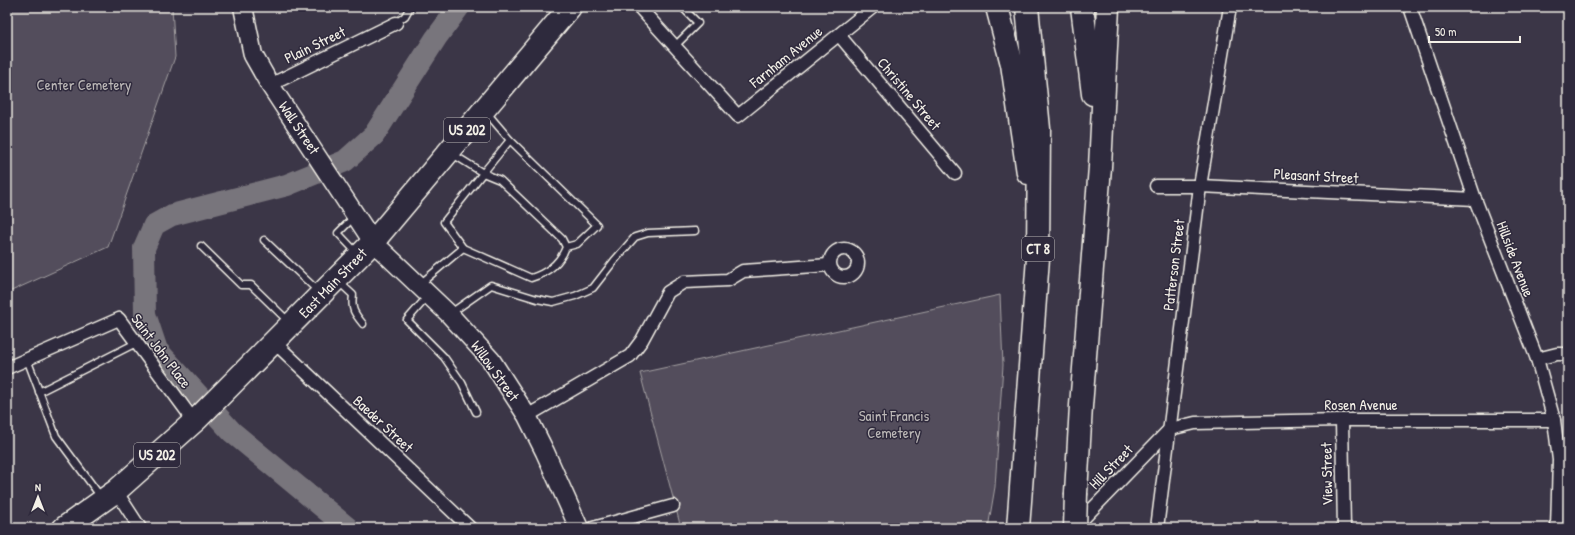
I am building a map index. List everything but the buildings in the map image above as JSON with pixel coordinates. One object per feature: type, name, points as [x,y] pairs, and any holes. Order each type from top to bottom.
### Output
[{"type":"highway","points":[[997,7],[1012,64],[1038,258]]},
{"type":"highway","name":"CT 8","points":[[1018,528],[1038,258],[1039,129],[1027,7]]},
{"type":"highway","points":[[1082,7],[1091,72],[1100,167]]},
{"type":"highway","points":[[1075,528],[1082,406],[1100,167],[1108,7]]},
{"type":"highway","name":"East Main Street","points":[[64,528],[109,496],[196,420],[329,288],[366,249],[449,151],[564,10]]},
{"type":"highway","points":[[1012,528],[1020,491]]},
{"type":"main road","name":"Wall Street","points":[[242,7],[253,55],[270,85],[356,215],[366,249]]},
{"type":"main road","name":"Willow Street","points":[[366,249],[424,290],[449,314],[491,360],[527,416],[579,528]]},
{"type":"street","points":[[639,7],[675,46]]},
{"type":"street","name":"Farnham Avenue","points":[[675,46],[738,116],[873,7]]},
{"type":"street","name":"Patterson Street","points":[[1157,528],[1170,429],[1174,383],[1200,186],[1230,7]]},
{"type":"street","name":"Hillside Avenue","points":[[1410,7],[1475,199],[1537,359],[1554,420],[1560,460],[1557,528]]},
{"type":"street","name":"Plain Street","points":[[270,85],[396,23]]},
{"type":"street","name":"Christine Street","points":[[838,35],[955,173]]},
{"type":"street","name":"Pleasant Street","points":[[1156,186],[1200,186],[1475,199]]},
{"type":"street","points":[[527,416],[630,356],[642,340],[668,292],[684,282],[728,280],[743,271],[829,265]]},
{"type":"street","name":"Saint John Place","points":[[7,368],[119,319],[196,420]]},
{"type":"street","name":"Baeder Street","points":[[274,343],[470,528]]},
{"type":"street","points":[[1537,359],[1557,354],[1568,354]]},
{"type":"street","name":"Rosen Avenue","points":[[1170,429],[1195,423],[1342,420],[1554,420]]},
{"type":"street","name":"View Street","points":[[1342,420],[1344,528]]},
{"type":"street","name":"Hill Street","points":[[1075,528],[1170,429]]},
{"type":"street","points":[[109,496],[140,528]]},
{"type":"street","points":[[593,528],[673,506]]},
{"type":"lane","points":[[396,23],[405,16],[410,7]]},
{"type":"lane","points":[[675,46],[698,23],[682,7]]},
{"type":"lane","points":[[484,109],[510,140],[597,225],[577,244],[566,247]]},
{"type":"lane","points":[[449,151],[483,173],[500,180],[562,239],[566,247],[562,258],[541,275],[530,278],[463,248],[444,222],[483,173],[510,140]]},
{"type":"lane","points":[[356,215],[338,233],[366,249]]},
{"type":"lane","points":[[449,314],[491,285],[537,299],[554,302],[575,296],[593,288],[635,237],[648,233],[695,231]]},
{"type":"lane","points":[[264,240],[329,288],[353,295],[351,306],[363,324]]},
{"type":"lane","points":[[201,246],[241,285],[251,284],[292,325]]},
{"type":"lane","points":[[463,248],[424,290],[407,320],[444,357],[462,383],[476,412]]},
{"type":"lane","points":[[40,392],[136,343]]},
{"type":"lane","points":[[27,359],[56,436],[109,496]]},
{"type":"green space","name":"Center Cemetery","points":[[7,7],[172,7],[175,57],[108,247],[7,293]]},
{"type":"green space","name":"Saint Francis Cemetery","points":[[1000,295],[1003,365],[995,487],[988,528],[681,528],[640,373]]},
{"type":"waterway","points":[[348,528],[232,432],[157,350],[145,314],[144,248],[154,225],[172,215],[287,185],[345,161],[374,135],[436,38],[459,7]]}]
